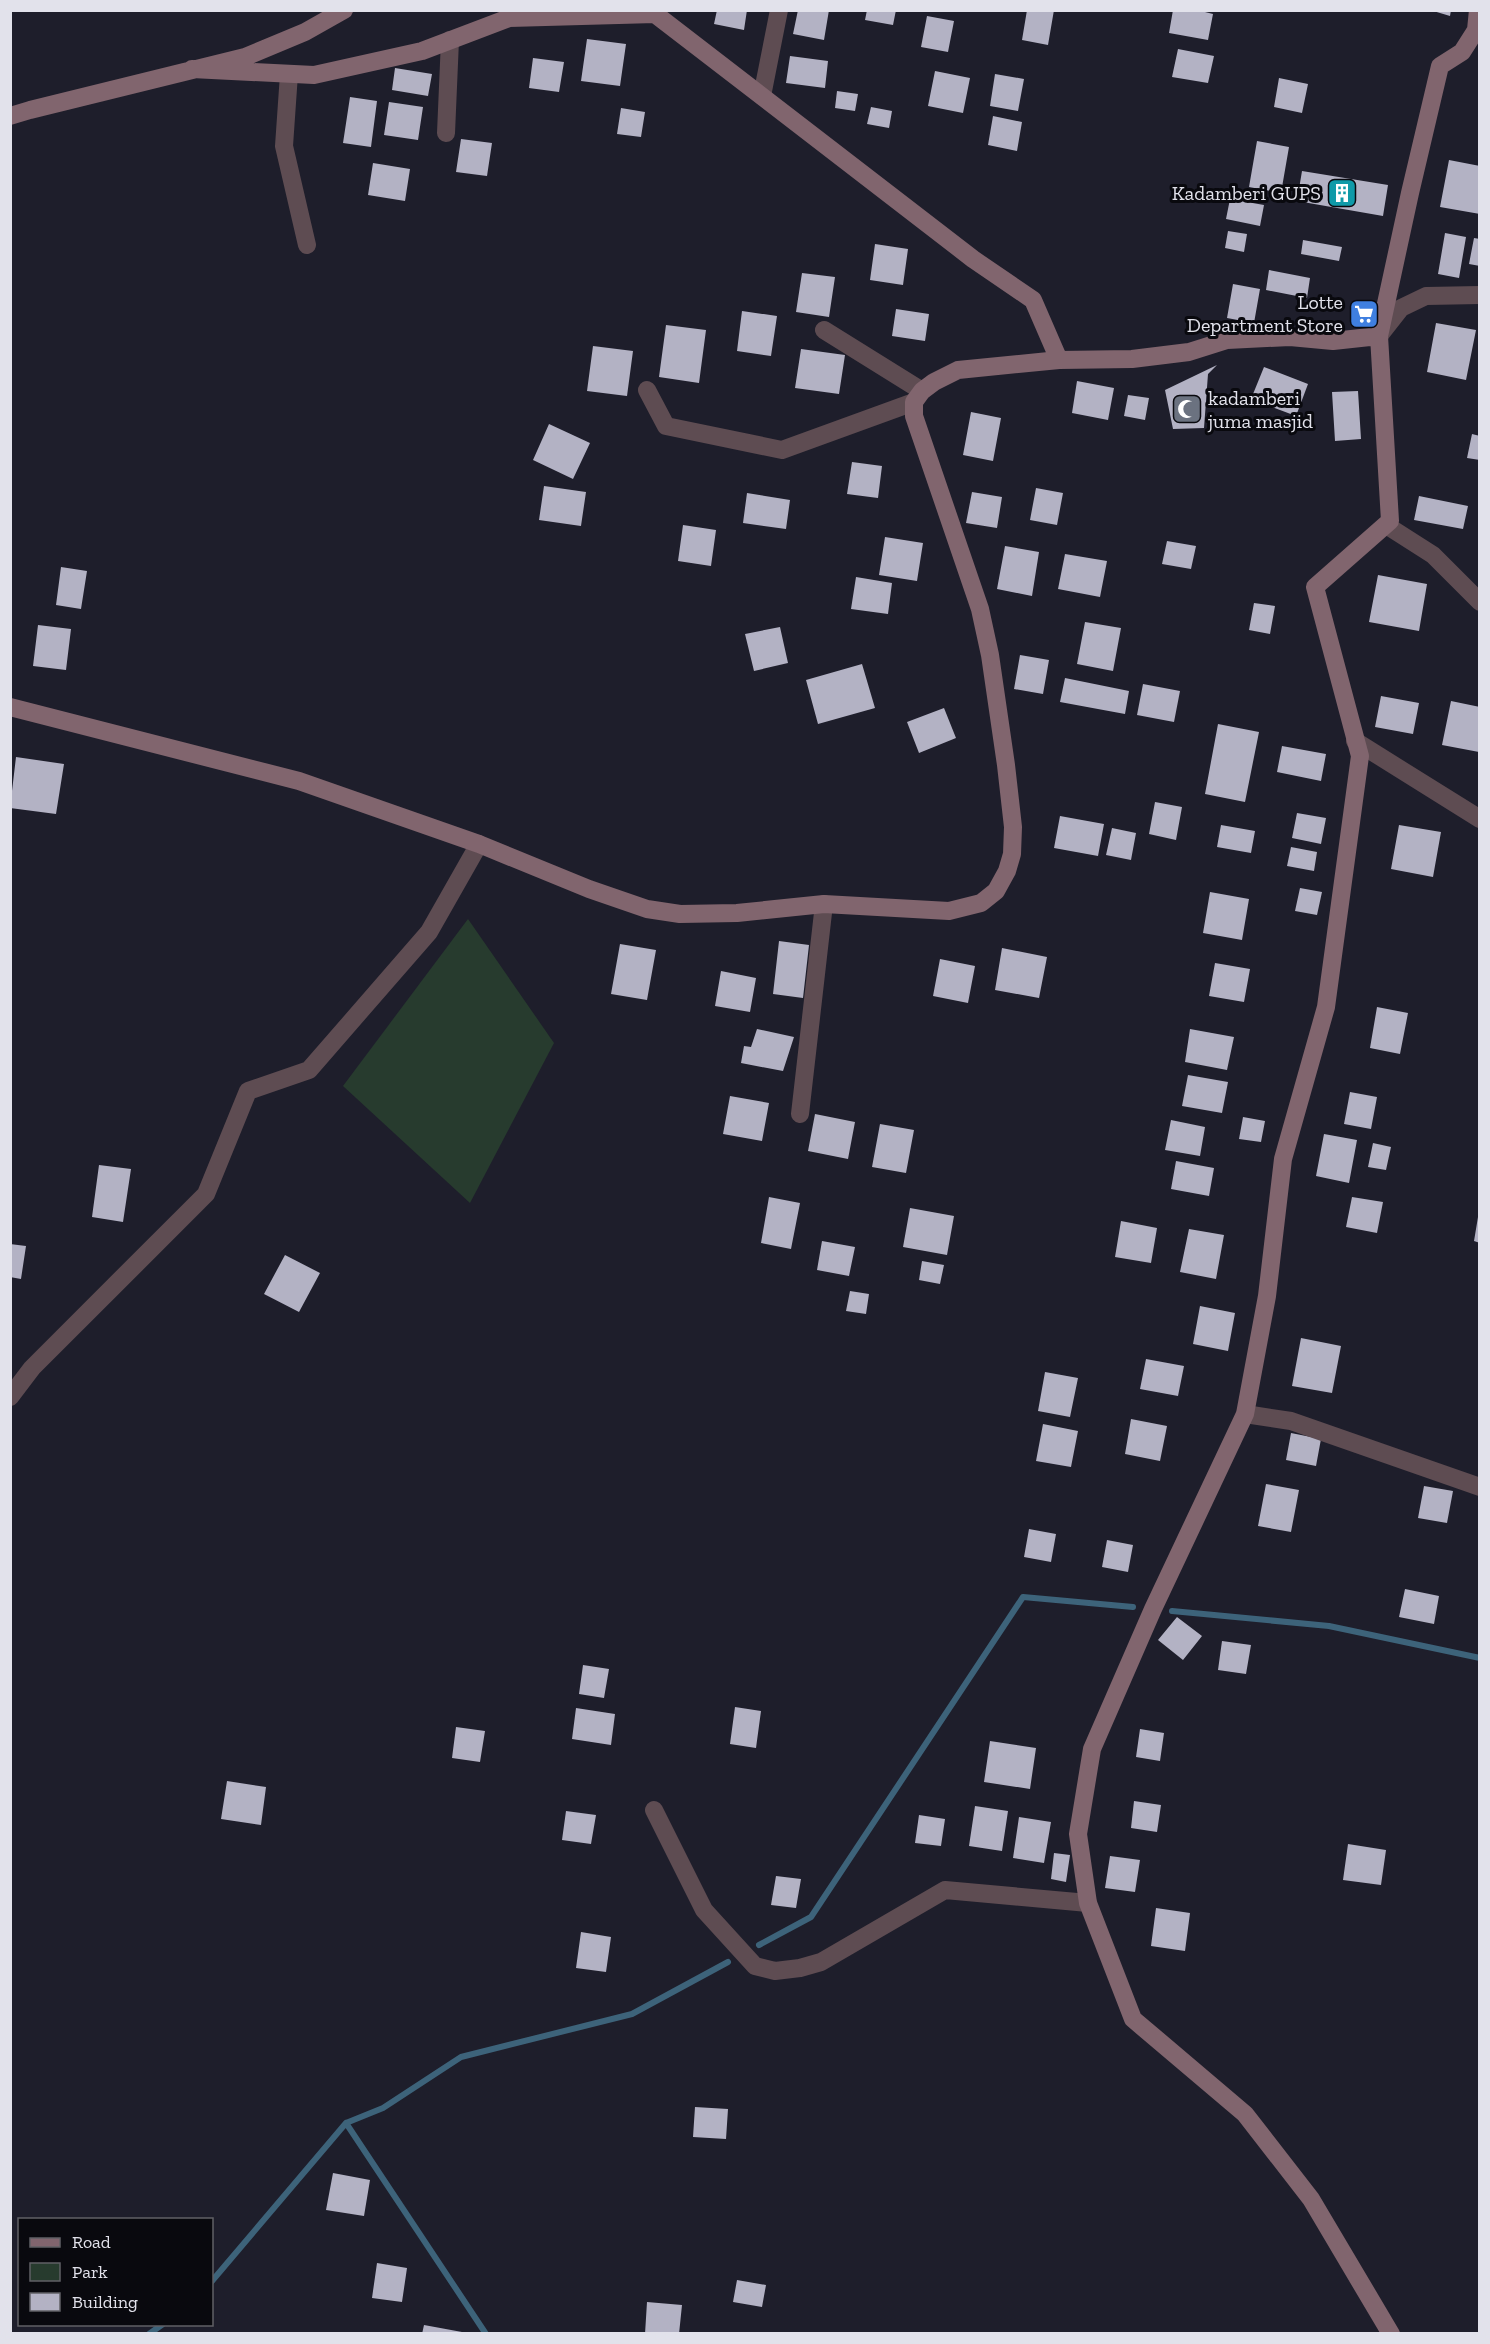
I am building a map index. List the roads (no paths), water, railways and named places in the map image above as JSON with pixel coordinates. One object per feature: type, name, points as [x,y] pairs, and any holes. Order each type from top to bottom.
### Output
[{"type":"street","points":[[10,116],[245,57],[305,32],[344,10]]},
{"type":"street","points":[[762,96],[779,10]]},
{"type":"street","points":[[192,69],[314,75],[422,51],[509,18],[656,12],[973,258],[1033,300],[1059,360]]},
{"type":"street","points":[[1390,2334],[1311,2199],[1245,2114],[1132,2019],[1088,1903],[1078,1834],[1092,1749],[1153,1609],[1245,1414],[1267,1296],[1283,1159],[1326,1007],[1360,756],[1315,587],[1390,521],[1379,336],[1440,66],[1462,52],[1476,30],[1478,13]]},
{"type":"street","points":[[446,133],[450,40]]},
{"type":"street","points":[[289,74],[284,146],[307,245]]},
{"type":"street","points":[[647,390],[666,426],[782,450],[918,396],[934,381],[958,370],[1059,360],[1155,357],[1189,352],[1227,340],[1290,337],[1333,341],[1379,336],[1401,308],[1426,296],[1479,295]]},
{"type":"street","points":[[824,330],[918,396]]},
{"type":"street","points":[[10,707],[299,781],[479,844],[589,889],[647,909],[680,914],[737,913],[824,904],[950,911],[981,903],[996,891],[1007,871],[1012,854],[1013,827],[1006,765],[983,621],[914,416],[918,396]]},
{"type":"street","points":[[1386,525],[1433,555],[1479,602]]},
{"type":"street","points":[[1355,741],[1479,819]]},
{"type":"street","points":[[10,1397],[32,1368],[206,1194],[248,1091],[309,1070],[429,932],[479,844]]},
{"type":"street","points":[[800,1114],[824,904]]},
{"type":"street","points":[[1245,1414],[1291,1421],[1479,1487]]},
{"type":"street","points":[[654,1810],[704,1910],[755,1966],[775,1971],[800,1968],[821,1962],[945,1890],[1088,1903]]},
{"type":"waterway","points":[[759,1945],[811,1917],[1023,1597],[1133,1607]]},
{"type":"waterway","points":[[1172,1611],[1329,1626],[1480,1658]]},
{"type":"waterway","points":[[486,2334],[346,2123],[383,2108],[461,2057],[632,2014],[728,1962]]},
{"type":"waterway","points":[[213,2280],[346,2123]]},
{"type":"waterway","points":[[149,2334],[160,2326]]},
{"type":"place","name":"Kadamberi GUPS","points":[[1342,193]]},
{"type":"place","name":"Lotte Department Store","points":[[1364,314]]},
{"type":"place","name":"kadamberi juma masjid","points":[[1187,409]]}]
